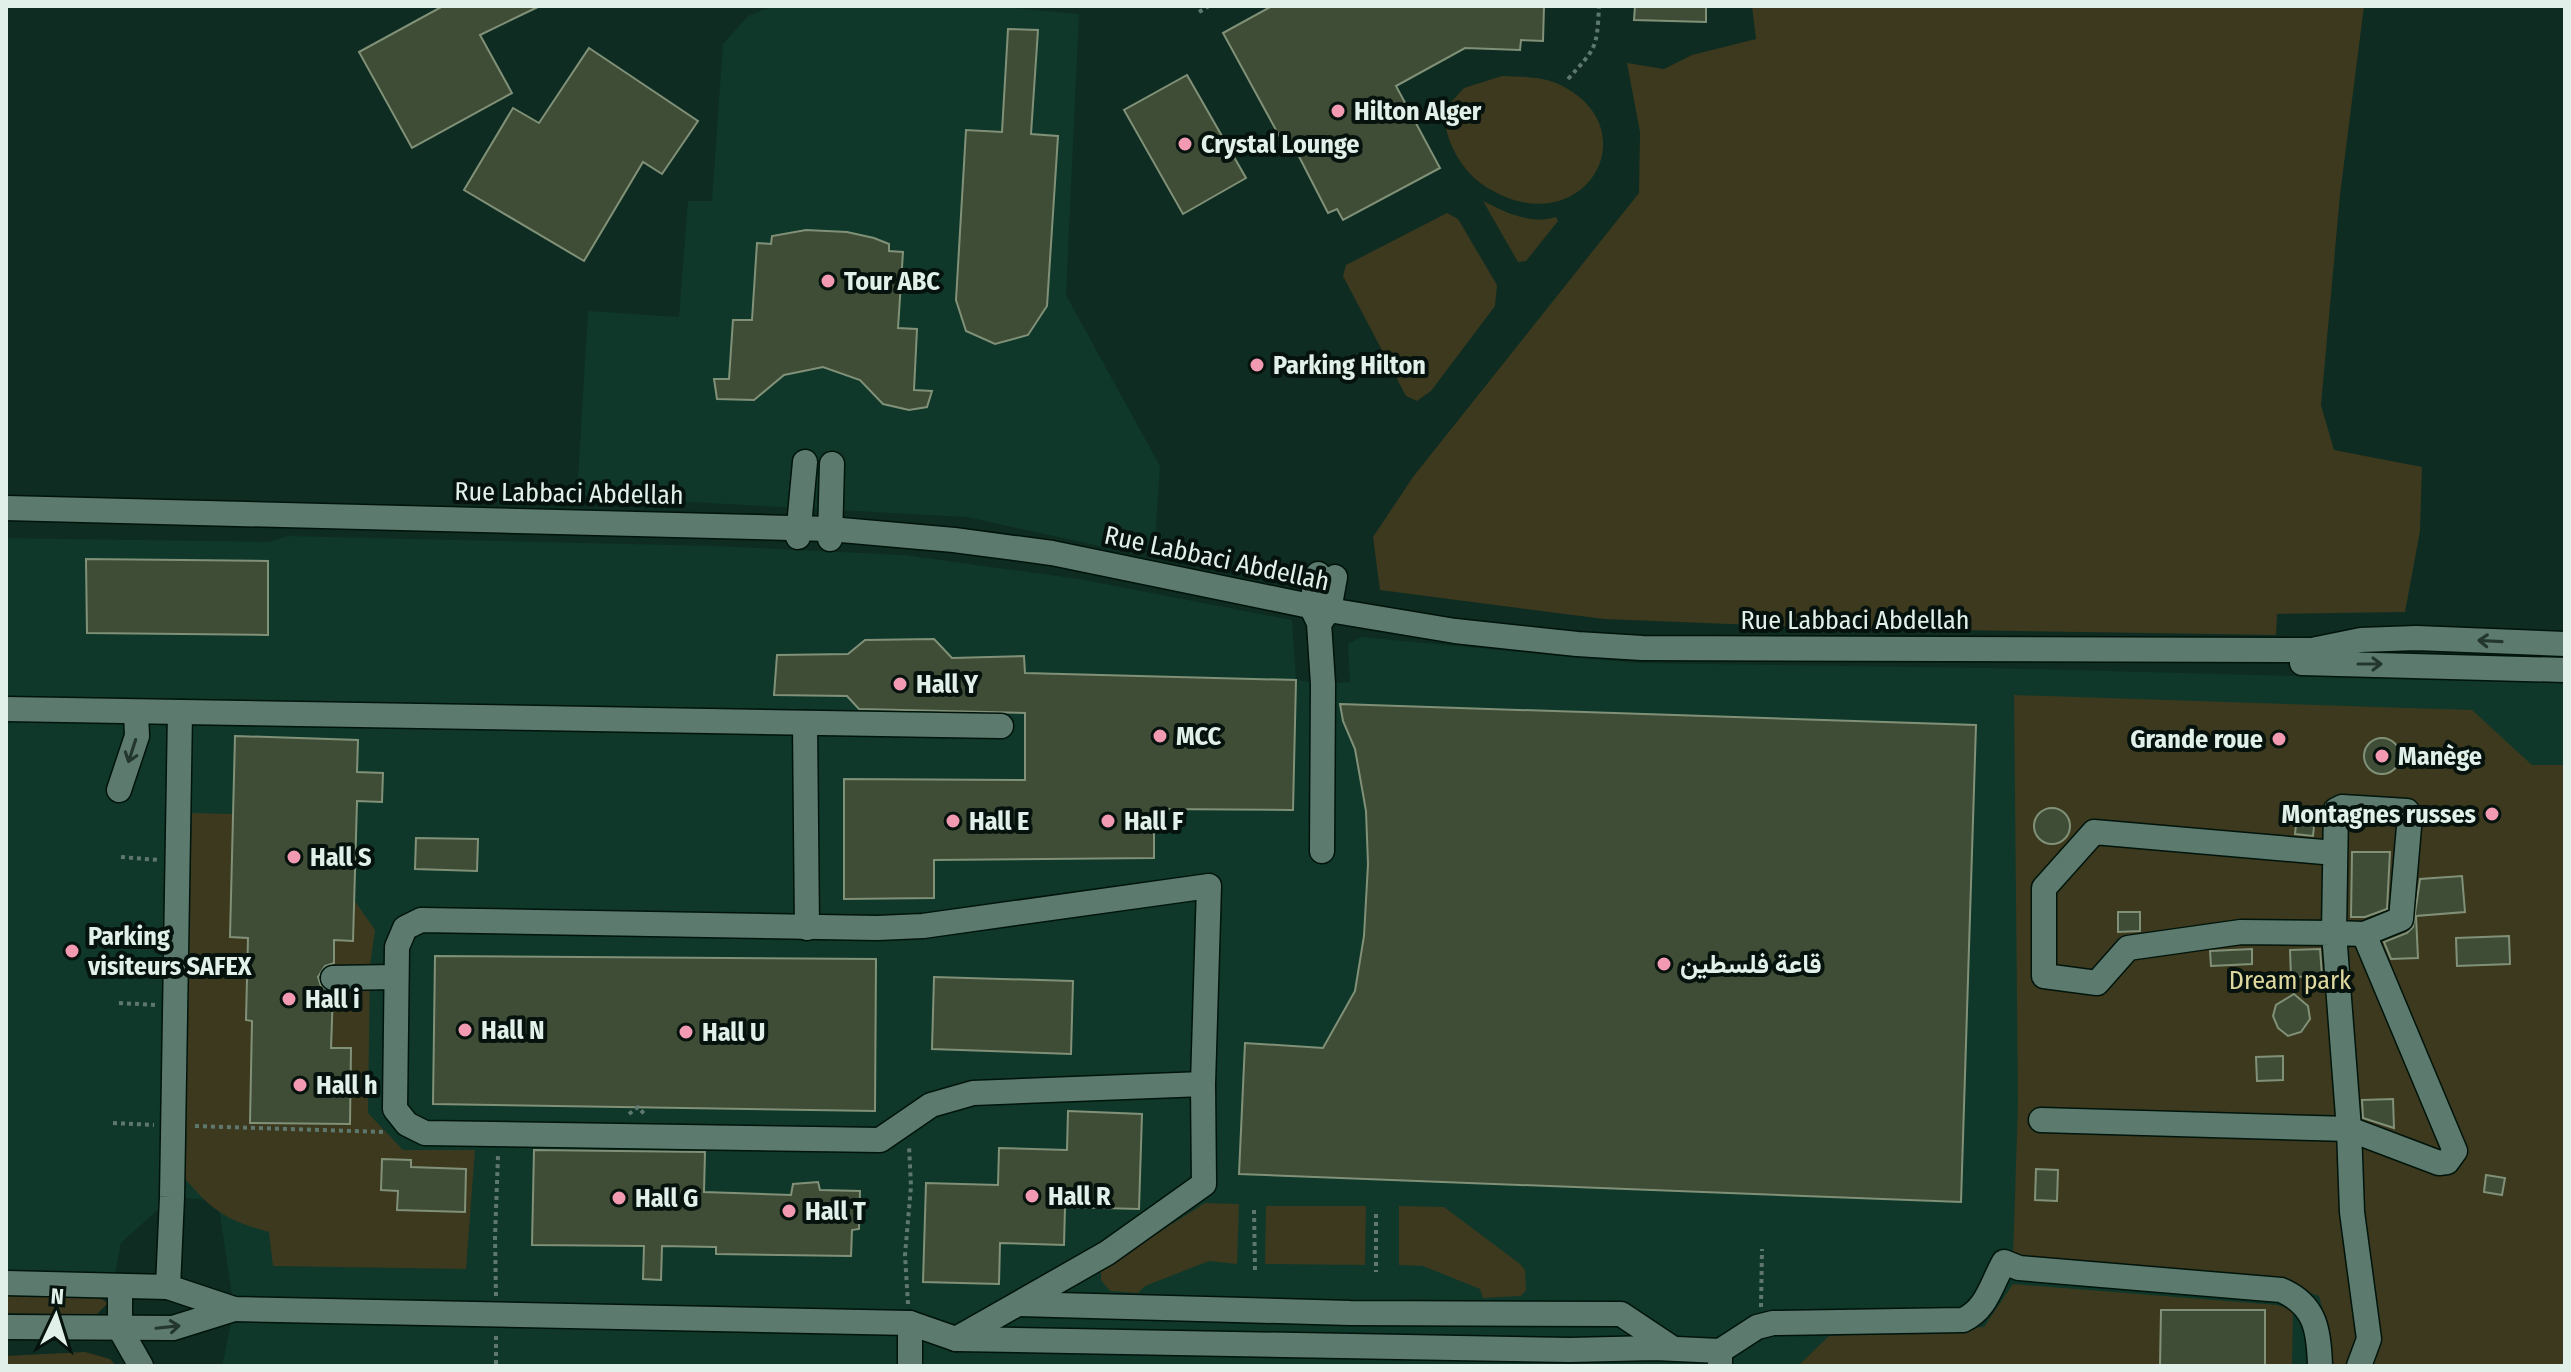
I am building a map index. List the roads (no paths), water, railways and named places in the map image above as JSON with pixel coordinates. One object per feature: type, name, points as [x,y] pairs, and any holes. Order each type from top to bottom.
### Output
[{"type":"street","points":[[798,532],[805,462]]},
{"type":"street","points":[[830,534],[832,464]]},
{"type":"street","name":"Rue Labbaci Abdellah","points":[[6,508],[798,532],[954,540],[1052,553],[1455,641],[1577,653],[1702,658],[2416,664],[2565,670]]},
{"type":"street","name":"Rue Labbaci Abdellah","points":[[6,521],[798,532]]},
{"type":"street","points":[[1322,851],[1323,684],[1320,613],[1327,575]]},
{"type":"street","name":"Rue Labbaci Abdellah","points":[[1320,613],[1455,631],[1642,648],[2312,650],[2361,640],[2416,638],[2565,644]]},
{"type":"street","points":[[6,709],[1001,726]]},
{"type":"street","points":[[119,790],[137,736],[136,712]]},
{"type":"street","points":[[168,1287],[180,712]]},
{"type":"street","points":[[805,723],[807,928]]},
{"type":"street","points":[[2335,853],[2094,832],[2044,888],[2044,976],[2097,983],[2128,948],[2241,932],[2334,933],[2364,934],[2400,921],[2410,815],[2407,811],[2336,810],[2334,933],[2352,1212],[2369,1339],[2359,1366]]},
{"type":"street","points":[[956,1339],[1107,1253],[1204,1184],[1203,1084],[1209,886],[923,926],[807,928],[421,920],[405,928],[397,947],[395,1109],[407,1124],[425,1133],[880,1140],[931,1105],[973,1093],[1203,1084]]},
{"type":"street","points":[[2041,1120],[2349,1129],[2439,1163],[2447,1162],[2455,1151],[2364,934]]},
{"type":"street","points":[[333,978],[396,977]]},
{"type":"street","points":[[6,1283],[168,1287],[219,1309],[910,1323],[956,1339],[1570,1350],[1673,1349],[1720,1359],[1757,1327],[1773,1323],[1963,1320],[1977,1314],[2004,1262],[2019,1268],[2281,1290],[2304,1304],[2312,1315],[2320,1366]]},
{"type":"street","points":[[120,1286],[120,1329],[141,1366]]},
{"type":"street","points":[[1017,1304],[1350,1313],[1621,1314],[1673,1349]]},
{"type":"street","points":[[6,1327],[173,1328],[219,1309]]},
{"type":"street","points":[[910,1323],[910,1366]]},
{"type":"street","points":[[6,1342],[120,1329]]},
{"type":"place","name":"Hilton Alger","points":[[1338,111]]},
{"type":"place","name":"Crystal Lounge","points":[[1185,144]]},
{"type":"place","name":"Tour ABC","points":[[828,281]]},
{"type":"place","name":"Parking Hilton","points":[[1257,365]]},
{"type":"place","name":"Hall Y","points":[[900,684]]},
{"type":"place","name":"MCC","points":[[1160,736]]},
{"type":"place","name":"Grande roue","points":[[2279,739]]},
{"type":"place","name":"Manège","points":[[2382,756]]},
{"type":"place","name":"Montagnes russes","points":[[2492,814]]},
{"type":"place","name":"Hall E","points":[[953,821]]},
{"type":"place","name":"Hall F","points":[[1108,821]]},
{"type":"place","name":"Hall S","points":[[294,857]]},
{"type":"place","name":"Parking visiteurs SAFEX","points":[[72,951]]},
{"type":"place","name":"قاعة فلسطين","points":[[1664,964]]},
{"type":"place","name":"Hall i","points":[[289,999]]},
{"type":"place","name":"Hall N","points":[[465,1030]]},
{"type":"place","name":"Hall U","points":[[686,1032]]},
{"type":"place","name":"Hall h","points":[[300,1085]]},
{"type":"place","name":"Hall R","points":[[1032,1196]]},
{"type":"place","name":"Hall G","points":[[619,1198]]},
{"type":"place","name":"Hall T","points":[[789,1211]]},
{"type":"park label","name":"Dream park","points":[[2290,980]]}]
